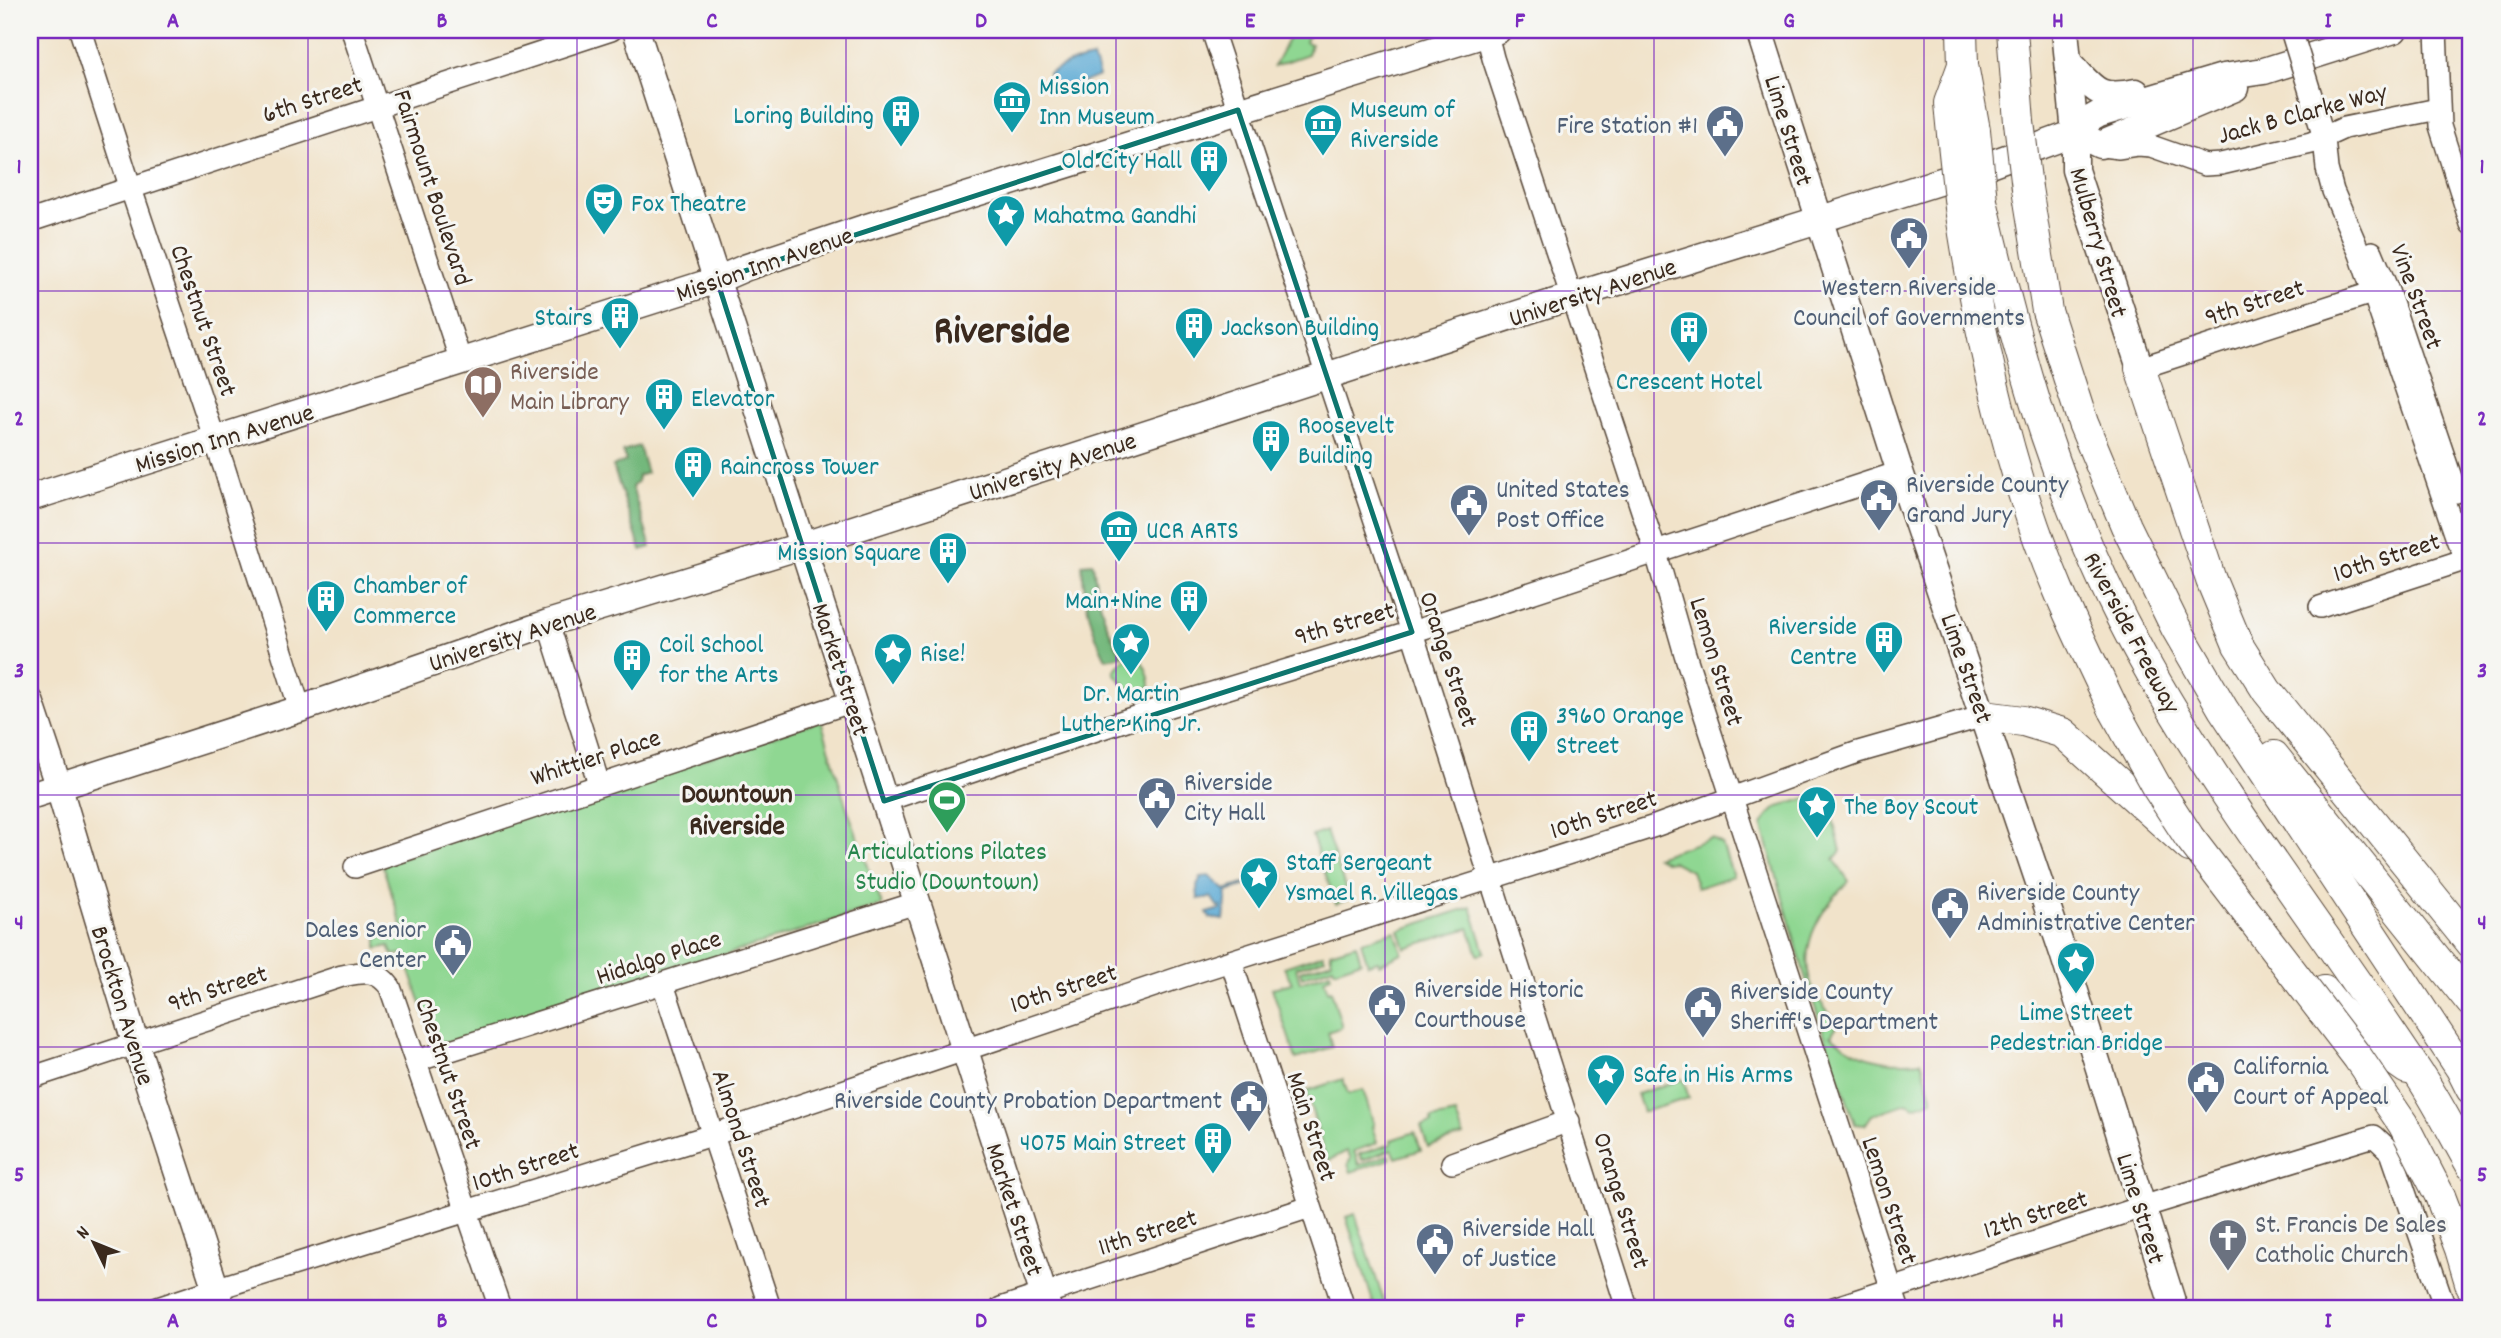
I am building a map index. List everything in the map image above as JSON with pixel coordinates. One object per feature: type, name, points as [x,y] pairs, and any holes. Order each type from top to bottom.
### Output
[{"type":"highway","points":[[1962,30],[1963,65],[1949,103],[1964,132],[1971,205],[1969,266],[2024,493],[2057,588],[2114,710],[2156,786],[2189,837],[2358,1058],[2403,1124],[2440,1196],[2471,1286]]},
{"type":"highway","name":"Riverside Freeway","points":[[2012,30],[2027,188],[2047,311],[2083,423],[2126,526],[2176,628],[2223,709],[2461,1069],[2471,1089]]},
{"type":"highway","name":"Riverside Freeway","points":[[1971,205],[2010,318],[2044,434],[2085,544],[2140,654],[2204,762],[2290,891],[2424,1082],[2471,1165]]},
{"type":"highway","points":[[2140,368],[2211,580],[2238,645],[2267,691],[2471,944]]},
{"type":"highway","points":[[2223,709],[2275,757],[2471,1002]]},
{"type":"highway","points":[[1984,716],[2023,721],[2063,733],[2244,898],[2276,931],[2360,1036],[2424,1082]]},
{"type":"main road","name":"Market Street","points":[[636,30],[1046,1301]]},
{"type":"main road","name":"Lime Street","points":[[1759,30],[1900,471],[2063,953],[2174,1308]]},
{"type":"main road","name":"Mulberry Street","points":[[2065,30],[2075,133],[2074,170],[2140,368]]},
{"type":"main road","name":"University Avenue","points":[[30,796],[300,709],[548,623],[801,546],[1570,297],[1957,176],[2075,133],[2099,114],[2223,77],[2264,71],[2394,30]]},
{"type":"main road","name":"Mission Inn Avenue","points":[[30,498],[717,281],[744,268],[850,233],[1490,31]]},
{"type":"main road","points":[[2069,63],[2095,91],[2106,95],[2117,96],[2155,89],[2168,94]]},
{"type":"main road","name":"University Avenue","points":[[2100,145],[2229,92],[2264,71]]},
{"type":"main road","points":[[2075,133],[2100,145]]},
{"type":"main road","name":"Brockton Avenue","points":[[30,701],[135,1042],[219,1298]]},
{"type":"street","name":"Chestnut Street","points":[[80,30],[300,709]]},
{"type":"street","name":"Fairmount Boulevard","points":[[352,30],[461,362]]},
{"type":"street","name":"6th Street","points":[[30,221],[611,30]]},
{"type":"street","name":"Orange Street","points":[[1212,30],[1412,632],[1628,1308]]},
{"type":"street","name":"Vine Street","points":[[2291,30],[2324,138],[2339,166],[2353,207],[2458,542],[2471,559]]},
{"type":"street","points":[[2436,30],[2438,108],[2444,143],[2471,224]]},
{"type":"street","name":"Lemon Street","points":[[1490,31],[1493,58],[1656,553],[1895,1299]]},
{"type":"street","name":"Jack B Clarke Way","points":[[2100,145],[2119,148],[2151,146],[2193,161],[2213,164],[2311,143],[2344,128],[2438,108]]},
{"type":"street","name":"9th Street","points":[[2140,368],[2380,290]]},
{"type":"street","name":"9th Street","points":[[884,801],[1163,707],[1412,632],[1900,471]]},
{"type":"street","name":"10th Street","points":[[2320,607],[2471,559]]},
{"type":"street","points":[[548,623],[599,784]]},
{"type":"street","name":"Whittier Place","points":[[355,867],[853,701]]},
{"type":"street","name":"10th Street","points":[[158,1308],[219,1298],[469,1212],[712,1135],[1231,961],[1675,820],[1858,752],[1984,716]]},
{"type":"street","name":"Hidalgo Place","points":[[416,1061],[916,902]]},
{"type":"street","name":"Main Street","points":[[1231,961],[1344,1308]]},
{"type":"street","name":"9th Street","points":[[30,1078],[342,976],[373,973],[383,978]]},
{"type":"street","name":"Chestnut Street","points":[[383,978],[390,987],[500,1308]]},
{"type":"street","name":"Almond Street","points":[[663,984],[770,1308]]},
{"type":"street","points":[[1452,1163],[1569,1121]]},
{"type":"street","name":"12th Street","points":[[1835,1308],[1895,1299],[2142,1207],[2374,1136],[2391,1152],[2445,1308]]},
{"type":"street","name":"11th Street","points":[[1001,1308],[1046,1301],[1310,1207]]},
{"type":"highlighted area","points":[[1238,110],[1412,632],[884,801],[717,280]]},
{"type":"green space","points":[[1293,30],[1310,30],[1306,42],[1311,44],[1308,54],[1274,66]]},
{"type":"green space","points":[[639,446],[647,473],[638,476],[632,487],[651,547],[641,550],[613,466],[626,461],[623,451]]},
{"type":"green space","points":[[1093,563],[1102,611],[1123,656],[1106,659],[1092,624],[1086,601],[1082,564]]},
{"type":"green space","points":[[1137,654],[1146,669],[1150,687],[1138,693],[1128,689],[1114,673],[1123,661]]},
{"type":"green space","points":[[821,720],[845,802],[882,905],[438,1046],[404,954],[393,955],[389,946],[377,949],[377,938],[403,929],[382,864]]},
{"type":"green space","points":[[1826,792],[1841,851],[1834,859],[1849,881],[1822,915],[1813,932],[1808,950],[1812,987],[1839,1023],[1831,1035],[1851,1049],[1873,1058],[1896,1062],[1921,1061],[1933,1100],[1914,1107],[1907,1103],[1872,1115],[1865,1125],[1855,1124],[1808,987],[1762,824],[1775,808]]},
{"type":"green space","points":[[1326,831],[1349,899],[1336,904],[1312,836]]},
{"type":"green space","points":[[1711,838],[1722,844],[1733,876],[1697,888],[1691,871],[1672,861],[1667,862],[1656,857]]},
{"type":"green space","points":[[1471,907],[1485,952],[1478,955],[1469,928],[1405,948],[1399,930]]},
{"type":"green space","points":[[1395,931],[1402,953],[1379,964],[1378,961],[1368,964],[1361,942]]},
{"type":"green space","points":[[1356,944],[1361,961],[1335,970],[1333,966],[1302,977],[1300,971],[1332,961],[1330,952]]},
{"type":"green space","points":[[1323,954],[1325,958],[1296,968],[1300,982],[1330,972],[1331,976],[1324,979],[1328,991],[1331,990],[1342,1027],[1328,1032],[1332,1047],[1296,1059],[1272,988],[1292,983],[1284,967]]},
{"type":"green space","points":[[1343,1079],[1348,1094],[1363,1090],[1374,1125],[1372,1126],[1377,1143],[1354,1151],[1359,1165],[1388,1155],[1390,1159],[1351,1172],[1348,1164],[1351,1158],[1347,1151],[1327,1161],[1306,1091]]},
{"type":"green space","points":[[1683,1079],[1689,1098],[1643,1112],[1637,1094]]},
{"type":"green space","points":[[1456,1114],[1463,1136],[1428,1147],[1421,1126],[1432,1123],[1431,1119]]},
{"type":"green space","points":[[1415,1132],[1421,1150],[1396,1158],[1392,1149],[1362,1160],[1359,1154],[1392,1144],[1391,1140]]},
{"type":"green space","points":[[1355,1214],[1386,1308],[1375,1308],[1346,1217]]},
{"type":"water","points":[[1093,58],[1099,76],[1077,85],[1053,90],[1048,73],[1069,63]]},
{"type":"water","points":[[1267,870],[1272,870],[1284,879],[1274,894],[1265,889],[1261,880],[1227,892],[1224,920],[1210,918],[1207,913],[1221,909],[1211,897],[1198,899],[1197,886],[1201,877],[1209,876],[1225,890],[1249,882]]},
{"type":"place","name":"Mission Inn Museum","points":[[1012,134]]},
{"type":"place","name":"Loring Building","points":[[901,148]]},
{"type":"place","name":"Museum of Riverside","points":[[1323,157]]},
{"type":"place","name":"Fire Station #1","points":[[1725,158]]},
{"type":"place","name":"Old City Hall","points":[[1209,193]]},
{"type":"place","name":"Fox Theatre","points":[[604,236]]},
{"type":"place","name":"Mahatma Gandhi","points":[[1006,248]]},
{"type":"place","name":"Western Riverside Council of Governments","points":[[1909,270]]},
{"type":"place","name":"Stairs","points":[[620,350]]},
{"type":"place","name":"Jackson Building","points":[[1194,360]]},
{"type":"place","name":"Crescent Hotel","points":[[1689,364]]},
{"type":"place","name":"Riverside Main Library","points":[[483,419]]},
{"type":"place","name":"Elevator","points":[[664,431]]},
{"type":"place","name":"Roosevelt Building","points":[[1271,473]]},
{"type":"place","name":"Raincross Tower","points":[[693,499]]},
{"type":"place","name":"Riverside County Grand Jury","points":[[1879,532]]},
{"type":"place","name":"United States Post Office","points":[[1469,537]]},
{"type":"place","name":"UCR ARTS","points":[[1119,563]]},
{"type":"place","name":"Mission Square","points":[[948,585]]},
{"type":"place","name":"Chamber of Commerce","points":[[326,633]]},
{"type":"place","name":"Main+Nine","points":[[1189,633]]},
{"type":"place","name":"Riverside Centre","points":[[1884,674]]},
{"type":"place","name":"Dr. Martin Luther King Jr.","points":[[1131,676]]},
{"type":"place","name":"Rise!","points":[[893,686]]},
{"type":"place","name":"Coil School for the Arts","points":[[632,692]]},
{"type":"place","name":"3960 Orange Street","points":[[1529,763]]},
{"type":"place","name":"Riverside City Hall","points":[[1157,830]]},
{"type":"place","name":"Articulations Pilates Studio (Downtown)","points":[[947,834]]},
{"type":"place","name":"The Boy Scout","points":[[1817,839]]},
{"type":"place","name":"Staff Sergeant Ysmael R. Villegas","points":[[1259,910]]},
{"type":"place","name":"Riverside County Administrative Center","points":[[1950,940]]},
{"type":"place","name":"Dales Senior Center","points":[[453,977]]},
{"type":"place","name":"Lime Street Pedestrian Bridge","points":[[2076,995]]},
{"type":"place","name":"Riverside Historic Courthouse","points":[[1387,1037]]},
{"type":"place","name":"Riverside County Sheriff's Department","points":[[1703,1039]]},
{"type":"place","name":"Safe in His Arms","points":[[1606,1107]]},
{"type":"place","name":"California Court of Appeal","points":[[2206,1114]]},
{"type":"place","name":"Riverside County Probation Department","points":[[1249,1133]]},
{"type":"place","name":"4075 Main Street","points":[[1213,1175]]},
{"type":"place","name":"St. Francis De Sales Catholic Church","points":[[2228,1272]]},
{"type":"place","name":"Riverside Hall of Justice","points":[[1435,1276]]},
{"type":"district","name":"Riverside","points":[[1002,328]]},
{"type":"district","name":"Downtown Riverside","points":[[737,808]]}]
